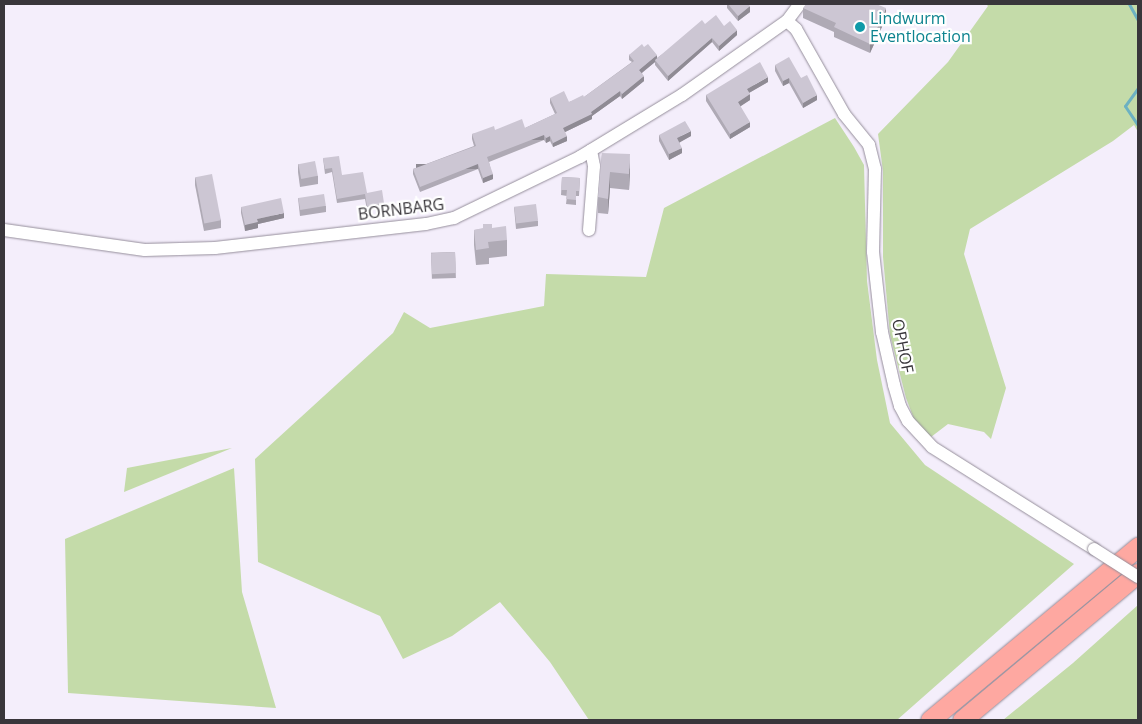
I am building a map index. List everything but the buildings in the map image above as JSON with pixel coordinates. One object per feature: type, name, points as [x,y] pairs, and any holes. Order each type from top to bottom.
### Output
[{"type":"highway","points":[[930,720],[1138,548]]},
{"type":"highway","points":[[962,720],[1138,573]]},
{"type":"street","name":"BORNBARG","points":[[4,230],[144,250],[215,248],[426,224],[454,218],[486,205],[591,150],[682,96],[787,21],[800,4]]},
{"type":"street","name":"OPHOF","points":[[787,21],[796,29],[844,114],[869,144],[875,169],[874,252],[882,332],[896,392],[908,421],[932,447],[1138,577]]},
{"type":"street","points":[[589,230],[594,166],[591,150]]},
{"type":"green space","points":[[986,4],[1138,4],[1138,132],[1134,125],[1113,141],[970,229],[964,254],[1006,388],[991,439],[984,432],[948,424],[931,437],[914,419],[906,398],[890,335],[883,257],[883,171],[878,134],[948,62],[988,6]]},
{"type":"green space","points":[[835,118],[864,165],[867,281],[877,360],[890,423],[925,465],[1074,564],[897,720],[589,720],[550,662],[500,602],[452,636],[403,659],[380,616],[258,562],[255,459],[393,333],[404,312],[430,328],[544,306],[546,274],[646,277],[664,208]]},
{"type":"green space","points":[[232,448],[124,492],[127,468]]},
{"type":"green space","points":[[234,468],[242,592],[276,708],[68,693],[65,539]]},
{"type":"green space","points":[[1138,605],[1138,720],[1003,720],[1073,663]]},
{"type":"waterway","points":[[1129,4],[1138,20]]},
{"type":"waterway","points":[[1138,88],[1125,106],[1138,125]]},
{"type":"place","name":"Lindwurm Eventlocation","points":[[860,27]]}]
